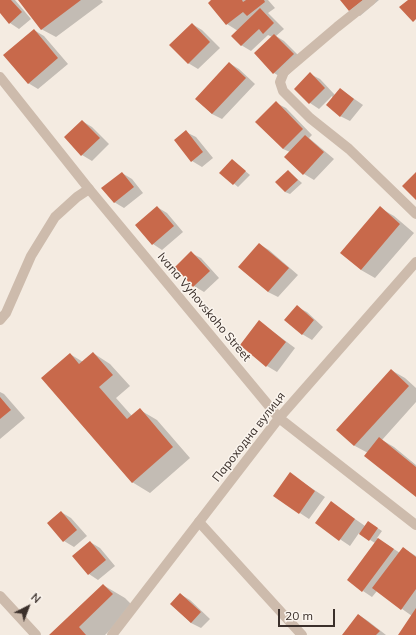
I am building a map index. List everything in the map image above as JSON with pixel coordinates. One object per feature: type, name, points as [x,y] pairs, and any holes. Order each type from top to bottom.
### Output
[{"type":"street","points":[[371,0],[336,26],[284,72],[280,82],[283,91],[310,118],[348,149],[416,214]]},
{"type":"street","name":"Ivana Vyhovskoho Street","points":[[0,77],[89,189],[279,418],[416,525]]},
{"type":"street","points":[[0,320],[6,313],[31,256],[55,217],[77,197],[89,189]]},
{"type":"street","name":"Пароходна вулиця","points":[[112,635],[279,418],[416,262]]},
{"type":"street","points":[[199,522],[302,635]]},
{"type":"street","points":[[0,596],[36,635]]},
{"type":"building","points":[[0,0],[11,0],[22,12],[9,24],[0,13]]},
{"type":"building","points":[[18,0],[81,0],[41,30]]},
{"type":"building","points":[[211,0],[242,0],[243,2],[246,0],[264,0],[265,2],[247,16],[243,12],[226,25],[208,3]]},
{"type":"building","points":[[340,0],[363,0],[349,11]]},
{"type":"building","points":[[408,0],[416,0],[416,19],[413,22],[399,7]]},
{"type":"building","points":[[260,8],[274,23],[263,34],[259,29],[241,46],[231,36]]},
{"type":"building","points":[[192,23],[210,42],[188,64],[169,45]]},
{"type":"building","points":[[34,29],[58,58],[28,84],[3,55]]},
{"type":"building","points":[[274,34],[294,54],[273,74],[254,53]]},
{"type":"building","points":[[229,62],[246,78],[212,114],[195,99]]},
{"type":"building","points":[[310,72],[325,88],[309,104],[294,89]]},
{"type":"building","points":[[340,88],[354,99],[340,117],[326,105]]},
{"type":"building","points":[[276,101],[303,129],[283,149],[255,122]]},
{"type":"building","points":[[82,120],[100,138],[81,156],[64,137]]},
{"type":"building","points":[[186,130],[203,152],[191,162],[174,140]]},
{"type":"building","points":[[305,135],[324,152],[303,175],[284,157]]},
{"type":"building","points":[[232,159],[246,171],[233,185],[219,173]]},
{"type":"building","points":[[288,170],[298,180],[285,192],[275,182]]},
{"type":"building","points":[[122,172],[134,187],[114,203],[101,188]]},
{"type":"building","points":[[416,172],[416,200],[402,186]]},
{"type":"building","points":[[157,206],[174,226],[152,245],[135,225]]},
{"type":"building","points":[[380,206],[400,224],[361,270],[340,253]]},
{"type":"building","points":[[259,243],[289,268],[268,292],[238,267]]},
{"type":"building","points":[[191,251],[210,271],[193,287],[175,267]]},
{"type":"building","points":[[297,305],[314,320],[302,335],[284,320]]},
{"type":"building","points":[[259,320],[286,342],[266,367],[240,345]]},
{"type":"building","points":[[93,352],[113,375],[99,387],[127,419],[140,408],[173,447],[132,483],[41,378],[70,353],[79,364]]},
{"type":"building","points":[[391,369],[409,386],[354,446],[336,430]]},
{"type":"building","points":[[0,397],[11,410],[0,419]]},
{"type":"building","points":[[379,437],[416,467],[416,497],[364,456]]},
{"type":"building","points":[[290,472],[315,491],[299,514],[273,496]]},
{"type":"building","points":[[331,501],[355,519],[339,541],[315,523]]},
{"type":"building","points":[[61,511],[77,530],[63,542],[47,523]]},
{"type":"building","points":[[368,521],[378,528],[369,541],[359,534]]},
{"type":"building","points":[[378,538],[394,549],[362,592],[347,580]]},
{"type":"building","points":[[90,541],[106,560],[88,575],[72,556]]},
{"type":"building","points":[[403,547],[416,557],[416,589],[401,610],[372,588]]},
{"type":"building","points":[[103,584],[113,594],[79,627],[86,635],[49,635]]},
{"type":"building","points":[[180,593],[201,612],[191,623],[170,604]]},
{"type":"building","points":[[416,608],[416,635],[398,635]]},
{"type":"building","points":[[358,614],[380,631],[376,635],[342,635]]}]
